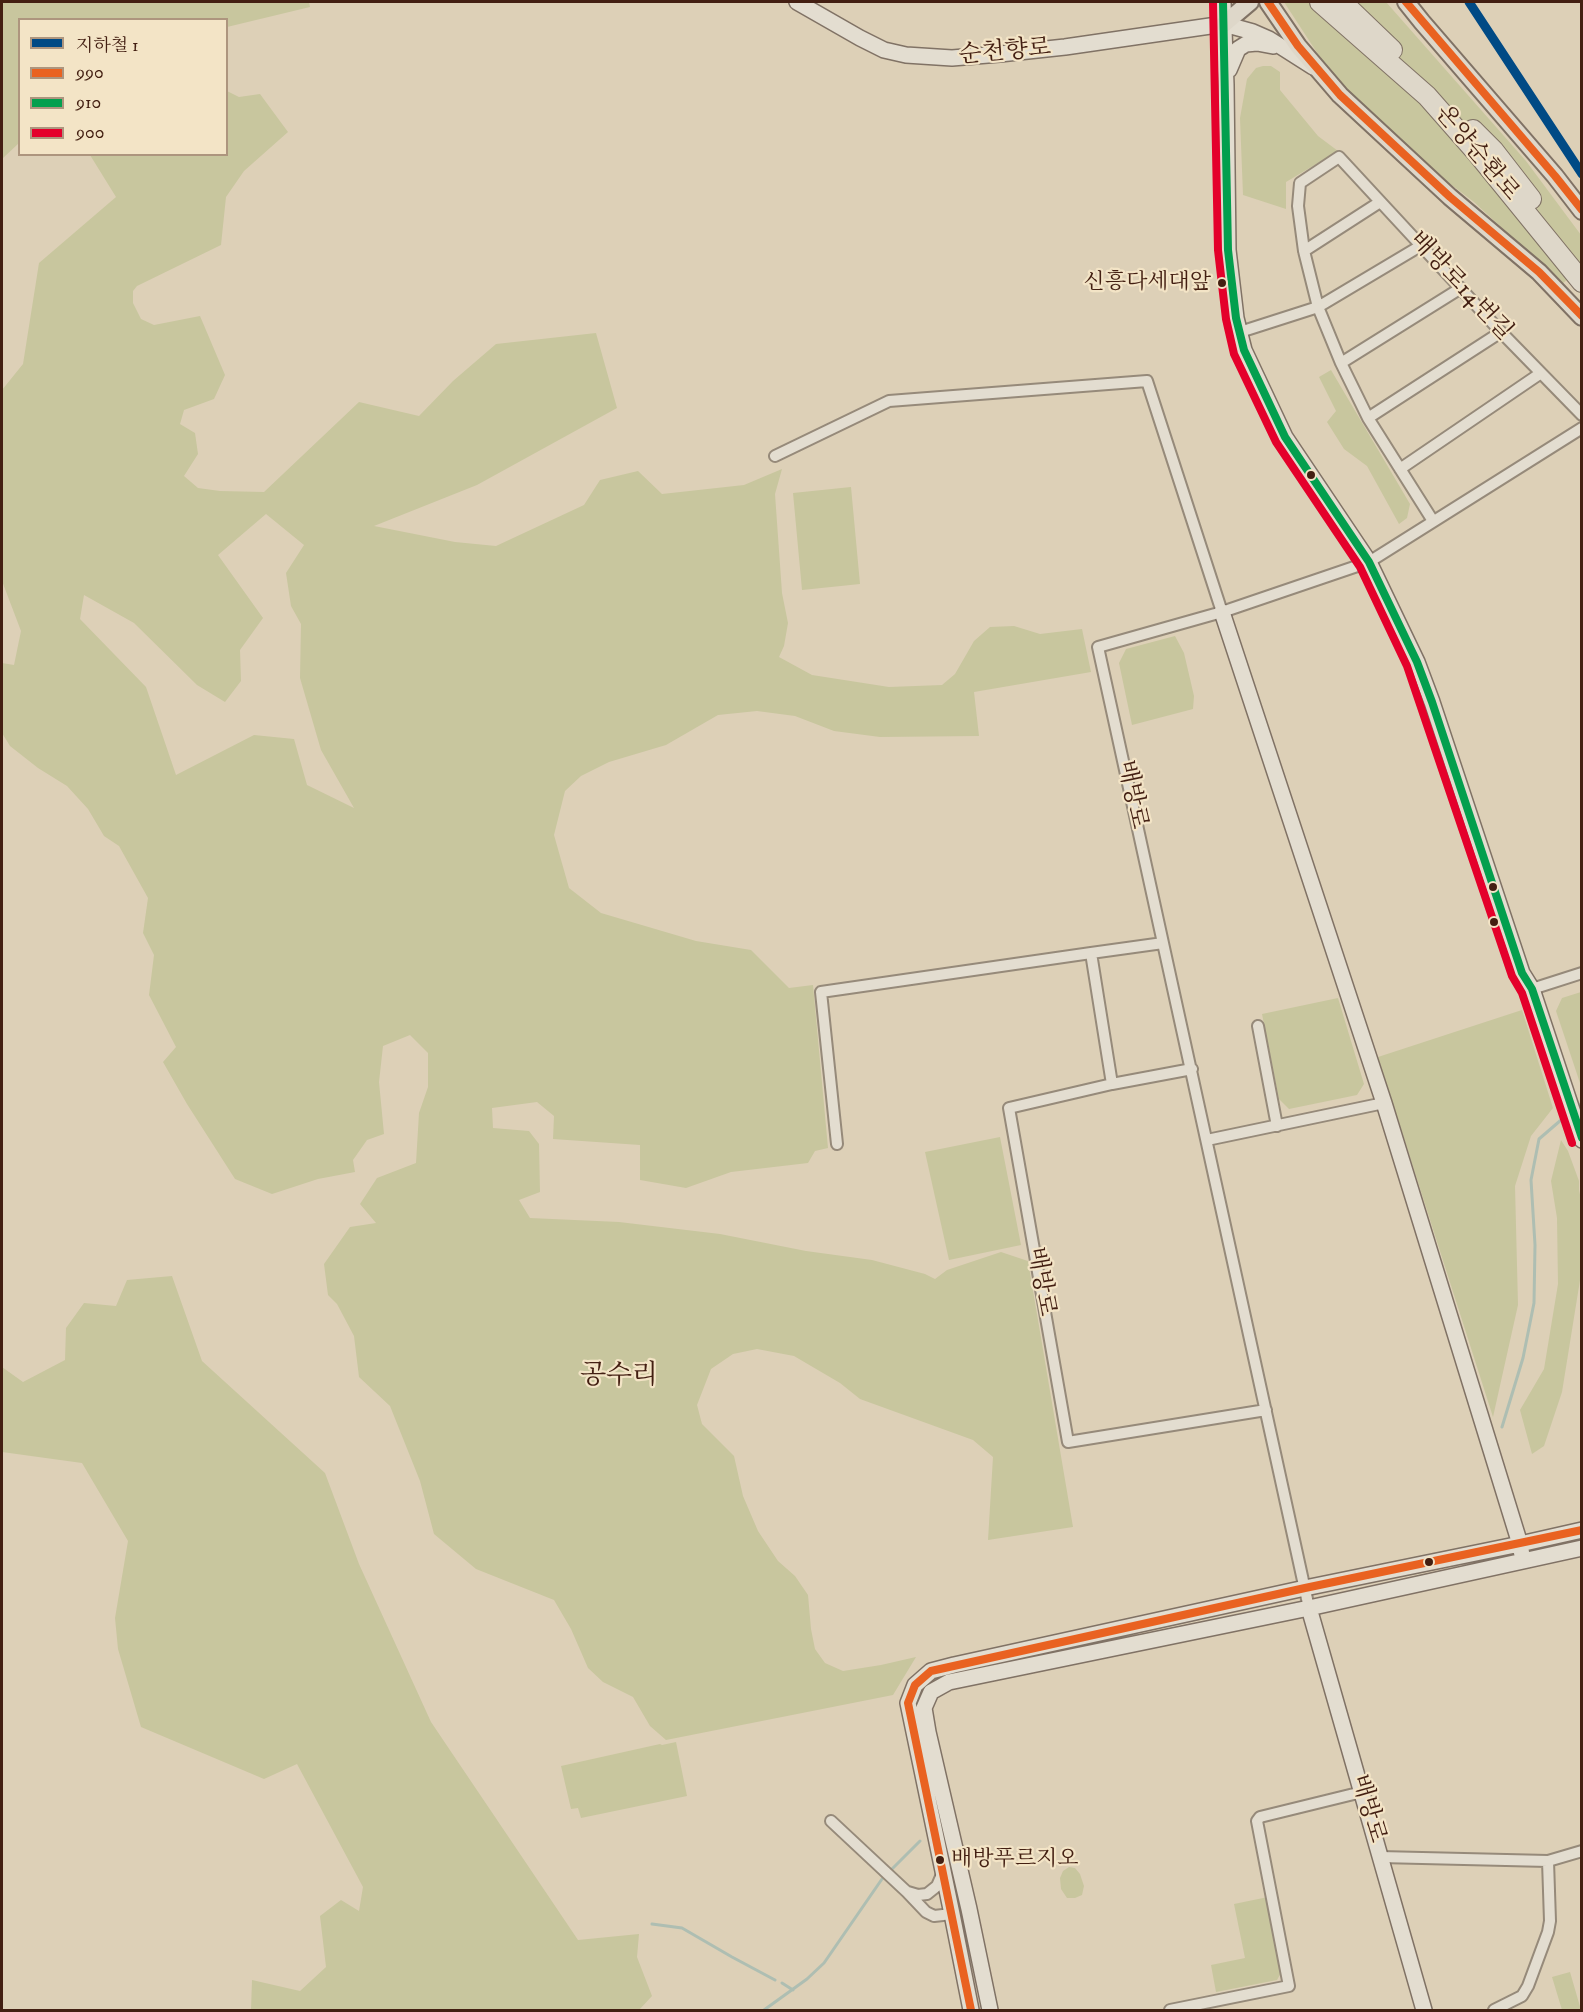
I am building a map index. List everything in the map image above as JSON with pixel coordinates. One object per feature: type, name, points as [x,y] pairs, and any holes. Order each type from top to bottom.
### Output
[{"type":"highway","points":[[1320,2],[1361,29]]},
{"type":"highway","points":[[1342,2],[1361,29]]},
{"type":"highway","name":"온양순환로","points":[[1361,29],[1493,150],[1581,262]]},
{"type":"highway","name":"온양순환로","points":[[1361,29],[1427,96],[1478,154],[1581,282]]},
{"type":"main road","points":[[1224,24],[1250,2]]},
{"type":"main road","points":[[1268,2],[1298,46],[1340,95],[1450,197],[1539,272],[1581,317]]},
{"type":"main road","points":[[1406,2],[1555,176],[1581,211]]},
{"type":"street","name":"순천향로","points":[[797,2],[884,50],[928,58],[1021,52],[1224,24]]},
{"type":"street","points":[[1222,2],[1226,85],[1228,250],[1231,287],[1244,350],[1286,437],[1369,562],[1400,623],[1425,682],[1522,973],[1532,989],[1581,1138]]},
{"type":"street","points":[[1224,24],[1269,39],[1316,69]]},
{"type":"street","points":[[1226,85],[1230,65],[1238,49],[1246,44],[1271,45],[1287,51]]},
{"type":"street","name":"배방로14번길","points":[[1304,251],[1298,206],[1300,183],[1340,157],[1501,332],[1581,414]]},
{"type":"street","points":[[1380,202],[1304,251],[1318,307],[1341,363],[1368,418],[1433,521]]},
{"type":"street","points":[[1239,332],[1318,307],[1422,245]]},
{"type":"street","points":[[1341,363],[1461,288]]},
{"type":"street","points":[[1368,418],[1501,332]]},
{"type":"street","points":[[1400,469],[1540,373]]},
{"type":"street","points":[[775,456],[889,401],[1147,381],[1384,1103],[1520,1544],[1523,1561]]},
{"type":"street","points":[[1222,612],[1369,562],[1581,428]]},
{"type":"street","name":"배방로","points":[[1222,612],[1098,647],[1305,1588],[1424,2010]]},
{"type":"street","points":[[837,1144],[821,992],[1163,943]]},
{"type":"street","points":[[1091,953],[1112,1084]]},
{"type":"street","points":[[1532,989],[1581,973]]},
{"type":"street","points":[[1258,1026],[1277,1126]]},
{"type":"street","name":"배방로","points":[[1192,1069],[1009,1107],[1068,1442],[1266,1410]]},
{"type":"street","points":[[1208,1140],[1384,1103]]},
{"type":"street","points":[[971,2010],[908,1704],[915,1685],[931,1671],[1305,1588],[1581,1530]]},
{"type":"street","points":[[990,2010],[928,1732],[924,1708],[931,1692],[949,1682],[1310,1608],[1581,1548]]},
{"type":"street","points":[[1170,2010],[1289,1986],[1257,1821],[1260,1817],[1362,1792]]},
{"type":"street","points":[[831,1821],[926,1912],[934,1916],[952,1914]]},
{"type":"street","points":[[1380,1857],[1548,1861],[1581,1851]]},
{"type":"street","points":[[1494,2010],[1522,1996],[1548,1932],[1550,1921],[1548,1861]]},
{"type":"street","points":[[907,1892],[918,1895],[927,1894],[937,1886],[944,1872]]},
{"type":"shaded area","points":[[2,2],[309,2],[310,7],[228,27],[228,18],[18,18],[18,144],[2,159]]},
{"type":"shaded area","points":[[1284,2],[1386,2],[1526,161],[1581,235],[1581,268],[1562,284],[1474,202],[1428,167],[1373,116],[1327,68]]},
{"type":"shaded area","points":[[1271,66],[1280,72],[1280,90],[1318,136],[1338,151],[1286,182],[1286,209],[1243,195],[1240,118],[1247,79],[1256,68]]},
{"type":"shaded area","points":[[228,92],[239,97],[260,94],[288,132],[244,171],[226,197],[221,245],[137,286],[133,291],[133,303],[141,319],[154,325],[200,316],[225,375],[214,399],[184,410],[180,424],[195,433],[198,454],[184,476],[198,488],[264,492],[359,402],[419,416],[453,381],[496,344],[596,333],[617,408],[477,485],[374,526],[455,542],[496,546],[584,505],[600,480],[638,471],[662,494],[744,485],[782,469],[775,494],[782,593],[788,623],[784,646],[779,657],[812,675],[889,687],[942,685],[955,674],[974,641],[990,627],[1014,626],[1040,634],[1082,629],[1091,672],[974,692],[979,736],[880,737],[834,731],[795,716],[757,711],[718,715],[666,745],[609,762],[581,776],[565,791],[554,835],[569,888],[601,913],[696,941],[751,950],[789,988],[813,985],[828,1148],[815,1151],[808,1163],[731,1172],[686,1188],[640,1180],[640,1145],[553,1139],[554,1116],[537,1102],[492,1108],[493,1128],[529,1131],[539,1144],[540,1192],[519,1200],[530,1218],[619,1222],[720,1234],[806,1251],[872,1260],[925,1274],[935,1279],[947,1270],[1001,1252],[1028,1261],[1073,1527],[988,1540],[993,1457],[973,1440],[860,1399],[840,1383],[794,1356],[757,1349],[733,1354],[711,1369],[697,1405],[702,1424],[734,1456],[743,1496],[758,1531],[778,1561],[795,1576],[808,1595],[815,1649],[825,1663],[843,1671],[916,1657],[893,1695],[666,1740],[650,1726],[633,1697],[603,1682],[588,1668],[571,1629],[554,1600],[476,1569],[434,1534],[420,1481],[390,1406],[359,1377],[354,1336],[337,1304],[328,1295],[324,1264],[350,1227],[376,1223],[360,1204],[377,1178],[416,1163],[419,1113],[428,1087],[428,1053],[410,1035],[383,1046],[379,1082],[384,1134],[367,1140],[353,1160],[355,1172],[318,1179],[272,1194],[235,1179],[163,1062],[176,1047],[149,995],[154,955],[143,933],[148,898],[119,846],[104,836],[88,809],[67,786],[38,768],[10,746],[2,733],[2,663],[14,665],[21,631],[2,581],[2,390],[23,364],[39,263],[116,197],[91,156],[228,156]],"holes":[[[266,514],[304,545],[286,573],[291,606],[301,624],[300,678],[321,750],[354,808],[307,785],[294,739],[254,735],[176,775],[146,687],[80,619],[84,595],[134,623],[197,685],[225,702],[241,681],[240,650],[263,618],[218,555]]]},
{"type":"shaded area","points":[[1331,370],[1410,504],[1407,518],[1399,524],[1367,466],[1344,449],[1327,422],[1336,411],[1319,377]]},
{"type":"shaded area","points":[[851,487],[860,584],[802,590],[793,493]]},
{"type":"shaded area","points":[[1175,636],[1184,653],[1194,696],[1193,709],[1132,725],[1119,663],[1126,649]]},
{"type":"shaded area","points":[[1582,992],[1581,1086],[1556,1011],[1562,998]]},
{"type":"shaded area","points":[[1338,998],[1364,1084],[1357,1095],[1289,1109],[1279,1099],[1262,1014]]},
{"type":"shaded area","points":[[1522,1010],[1553,1108],[1531,1136],[1515,1186],[1518,1305],[1493,1417],[1378,1057]]},
{"type":"shaded area","points":[[1000,1137],[1021,1245],[949,1260],[925,1152]]},
{"type":"shaded area","points":[[1561,1140],[1568,1151],[1579,1181],[1582,1204],[1581,1274],[1562,1392],[1544,1446],[1532,1454],[1520,1410],[1544,1369],[1558,1284],[1557,1218],[1551,1181]]},
{"type":"shaded area","points":[[172,1276],[202,1361],[325,1473],[359,1564],[431,1722],[578,1940],[639,1934],[637,1957],[652,1996],[639,2010],[251,2010],[252,1980],[300,1991],[326,1967],[320,1916],[341,1900],[359,1911],[363,1887],[297,1764],[264,1779],[141,1727],[118,1649],[115,1618],[128,1541],[82,1463],[2,1452],[2,1367],[23,1382],[65,1360],[66,1328],[84,1303],[116,1306],[127,1280]]},
{"type":"shaded area","points":[[676,1742],[687,1796],[581,1818],[578,1808],[571,1809],[561,1766]]},
{"type":"shaded area","points":[[1069,1867],[1075,1868],[1080,1874],[1084,1886],[1082,1895],[1075,1898],[1067,1898],[1061,1889],[1060,1878],[1063,1871]]},
{"type":"shaded area","points":[[1268,1897],[1282,1971],[1277,1980],[1216,1992],[1211,1965],[1245,1958],[1234,1904]]},
{"type":"shaded area","points":[[1570,1972],[1581,2010],[1562,2010],[1552,1977]]},
{"type":"waterway","points":[[1575,1108],[1582,1103]]},
{"type":"waterway","points":[[1502,1427],[1523,1358],[1534,1303],[1535,1245],[1531,1180],[1539,1139],[1568,1114]]},
{"type":"waterway","points":[[764,2010],[807,1979],[824,1963],[882,1879],[920,1841]]},
{"type":"waterway","points":[[652,1924],[682,1928],[775,1980]]},
{"type":"waterway","points":[[782,1983],[793,1990]]},
{"type":"metro line","name":"1","points":[[1469,2],[1582,174]]},
{"type":"transit line","name":"900","points":[[1213,2],[1218,250],[1226,319],[1234,354],[1276,442],[1360,567],[1407,666],[1512,976],[1522,993],[1572,1143]]},
{"type":"transit line","name":"910","points":[[1223,2],[1228,250],[1236,318],[1244,350],[1285,437],[1369,562],[1417,662],[1522,973],[1532,989],[1582,1138]]},
{"type":"transit line","name":"990","points":[[1268,2],[1298,46],[1340,95],[1450,197],[1539,272],[1582,316]]},
{"type":"transit line","name":"990","points":[[1406,2],[1582,210]]},
{"type":"transit line","name":"990","points":[[971,2010],[908,1703],[915,1685],[931,1671],[1305,1588],[1582,1530]]},
{"type":"place","name":"신흥다세대앞","points":[[1222,283]]},
{"type":"place","name":"배방푸르지오","points":[[940,1860]]},
{"type":"district","name":"공수리","points":[[619,1377]]}]
